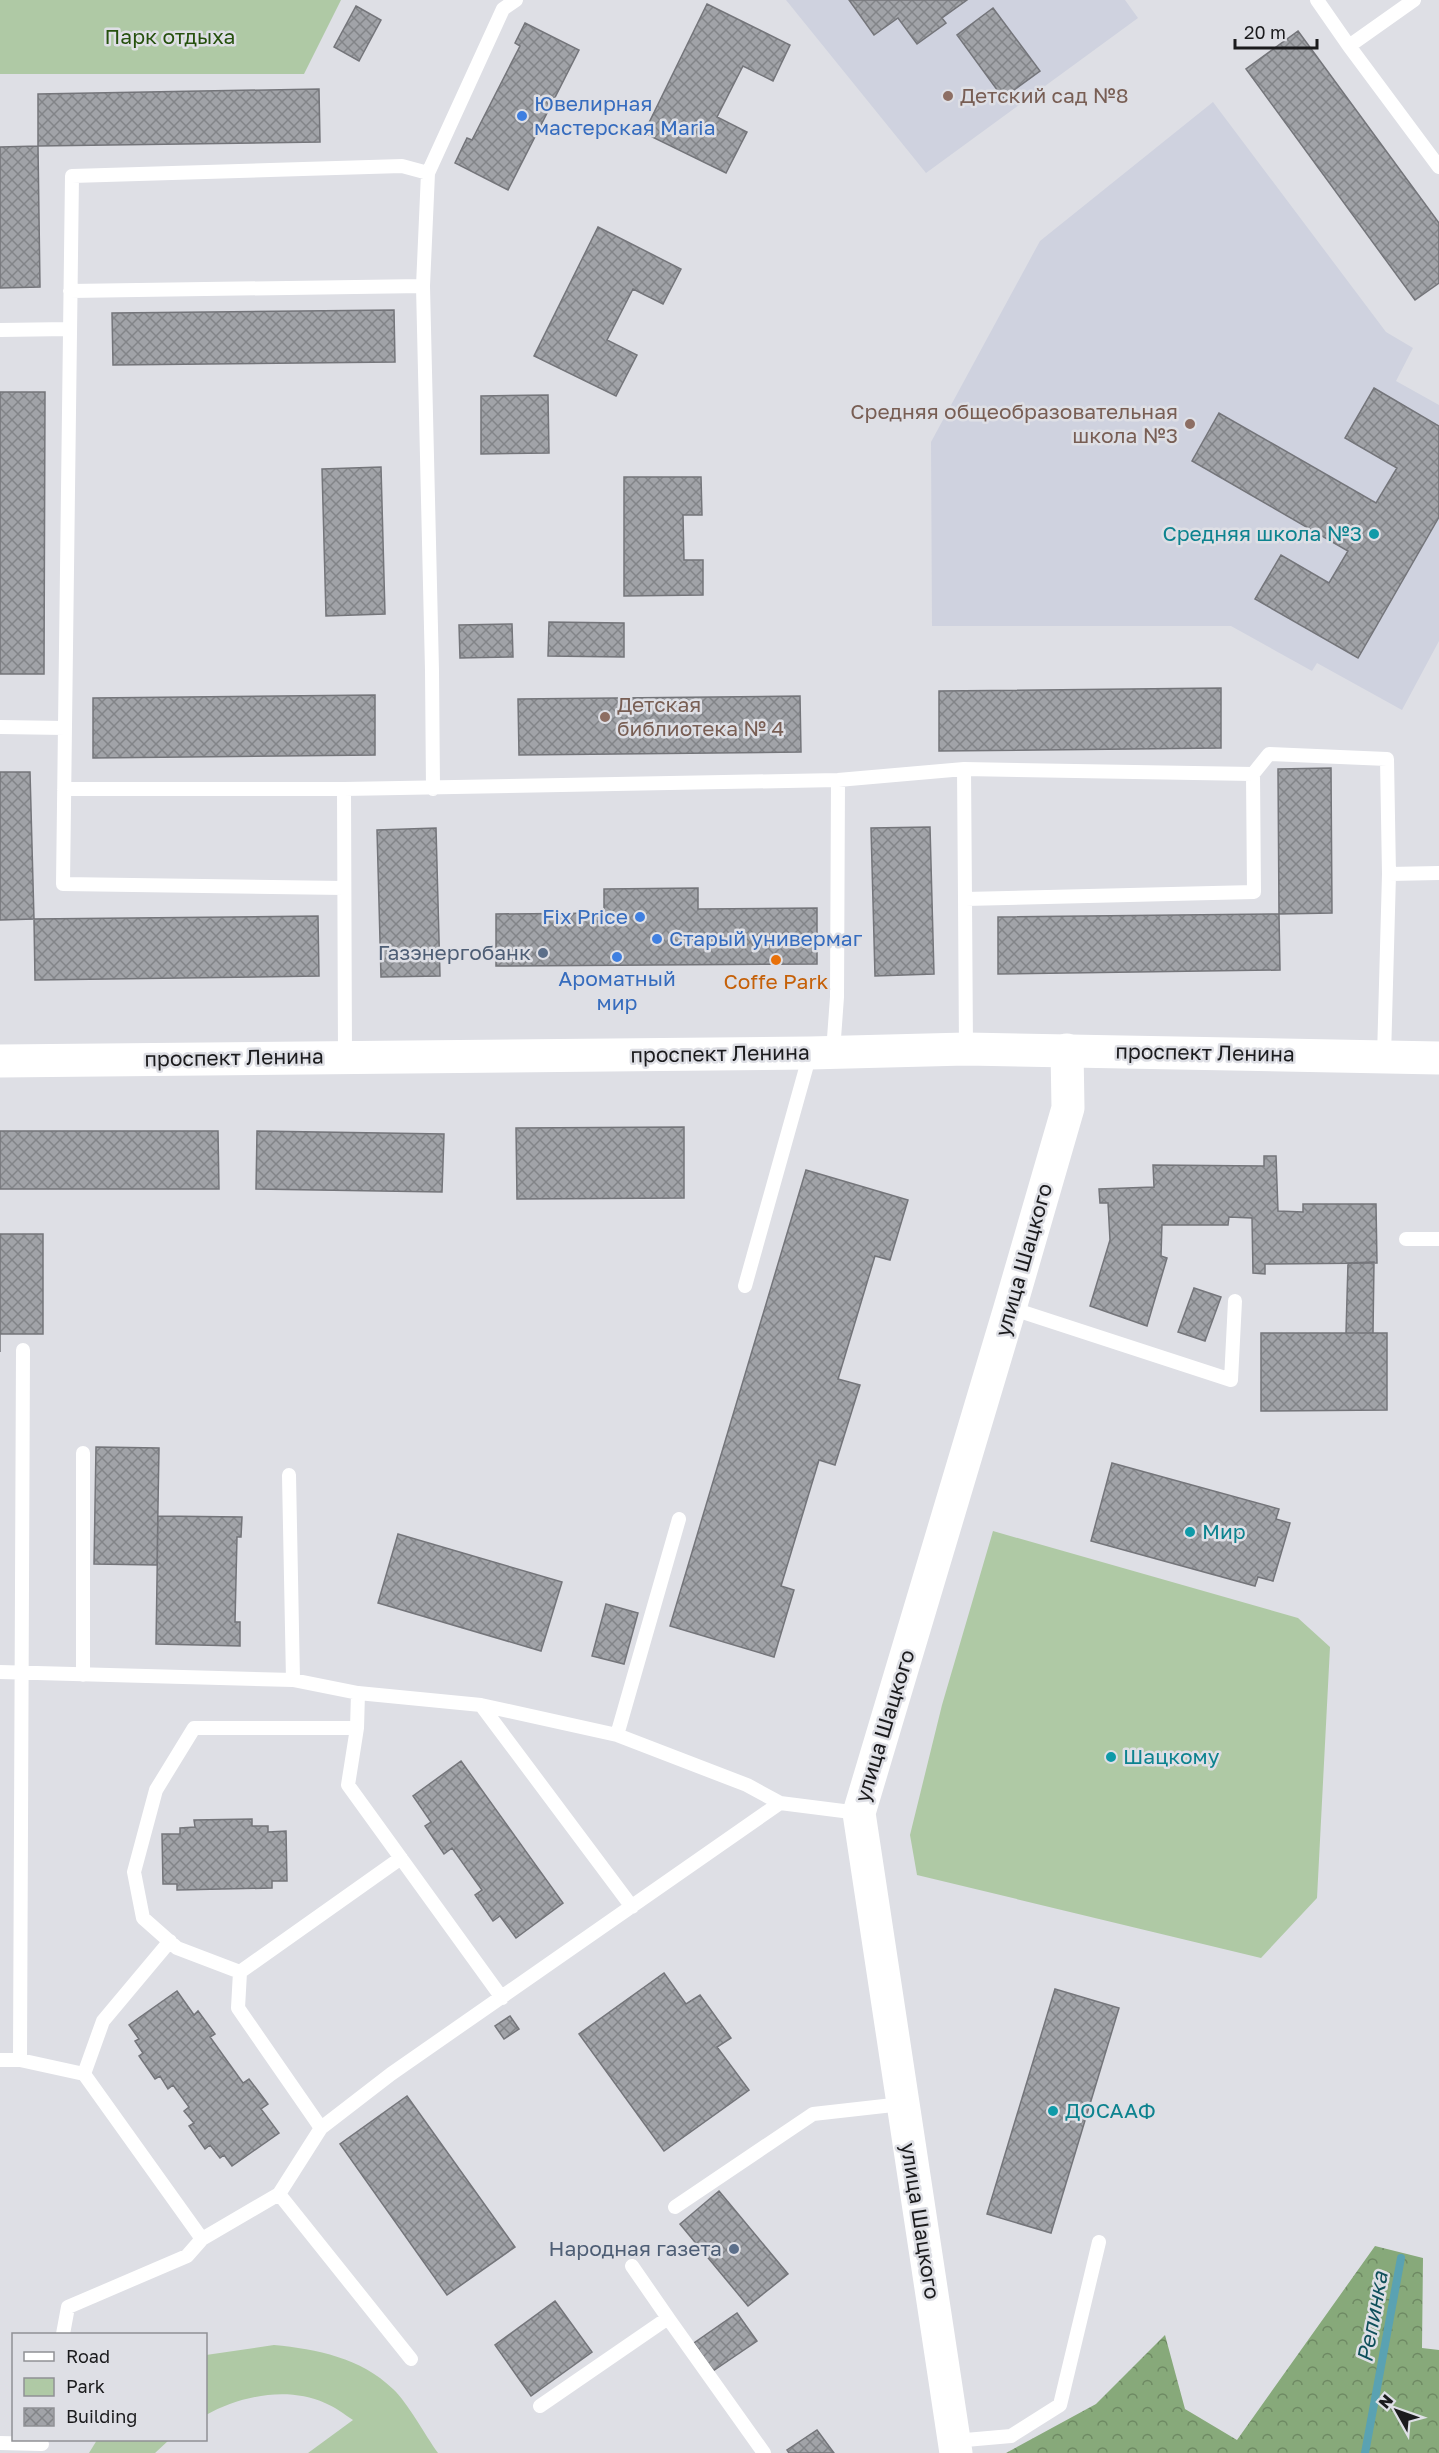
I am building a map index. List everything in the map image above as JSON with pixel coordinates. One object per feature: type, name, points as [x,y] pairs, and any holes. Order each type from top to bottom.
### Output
[{"type":"street","name":"проспект Ленина","points":[[0,1061],[966,1049],[1439,1058]]},
{"type":"street","name":"улица Шацкого","points":[[955,2447],[860,1813],[1068,1108],[1067,1050]]},
{"type":"lane","points":[[433,789],[423,286],[428,173],[500,5],[516,0]]},
{"type":"lane","points":[[1317,0],[1439,166]]},
{"type":"lane","points":[[1349,46],[1414,0]]},
{"type":"lane","points":[[344,888],[63,884],[72,176],[402,166],[428,173]]},
{"type":"lane","points":[[70,291],[423,286]]},
{"type":"lane","points":[[0,330],[69,329]]},
{"type":"lane","points":[[0,727],[65,728]]},
{"type":"lane","points":[[965,899],[1254,892],[1253,774],[1269,754],[1387,759],[1389,874],[1384,1057]]},
{"type":"lane","points":[[64,789],[433,789],[838,780],[964,769],[1253,774]]},
{"type":"lane","points":[[964,769],[966,1049]]},
{"type":"lane","points":[[745,1286],[837,997],[838,780]]},
{"type":"lane","points":[[344,789],[345,1057]]},
{"type":"lane","points":[[1389,874],[1439,873]]},
{"type":"lane","points":[[1406,1239],[1439,1239]]},
{"type":"lane","points":[[1010,1308],[1231,1380],[1235,1301]]},
{"type":"lane","points":[[20,2060],[24,1350]]},
{"type":"lane","points":[[83,1453],[83,1675]]},
{"type":"lane","points":[[289,1475],[293,1680]]},
{"type":"lane","points":[[617,1735],[679,1519]]},
{"type":"lane","points":[[0,1672],[293,1680],[358,1693],[481,1705],[617,1735],[747,1785],[780,1803],[860,1813]]},
{"type":"lane","points":[[358,1693],[357,1728],[348,1785],[502,1998]]},
{"type":"lane","points":[[481,1705],[632,1907]]},
{"type":"lane","points":[[240,1972],[177,1948],[143,1918],[134,1872],[156,1790],[194,1728],[357,1728]]},
{"type":"lane","points":[[63,2333],[68,2307],[188,2256],[202,2239],[279,2194],[321,2128],[391,2074],[460,2034],[502,1998],[780,1803]]},
{"type":"lane","points":[[240,1972],[401,1858]]},
{"type":"lane","points":[[84,2074],[104,2021],[170,1941]]},
{"type":"lane","points":[[240,1972],[238,2008],[321,2128]]},
{"type":"lane","points":[[0,2060],[20,2060],[84,2074],[202,2239]]},
{"type":"lane","points":[[675,2207],[813,2114],[902,2104]]},
{"type":"lane","points":[[279,2194],[411,2359]]},
{"type":"lane","points":[[955,2447],[1011,2436],[1060,2405],[1099,2242]]},
{"type":"lane","points":[[632,2266],[764,2453]]},
{"type":"lane","points":[[540,2406],[668,2318]]},
{"type":"lane","points":[[0,2443],[42,2445]]},
{"type":"shaded area","name":"Детский сад №8","points":[[786,0],[1125,0],[1138,18],[926,173]]},
{"type":"shaded area","name":"Средняя общеобразовательная школа №3","points":[[1213,102],[1386,332],[1413,348],[1396,381],[1439,405],[1439,641],[1402,710],[1317,663],[1312,671],[1231,626],[932,626],[931,442],[1040,241]]},
{"type":"green space","name":"Парк отдыха","points":[[0,0],[341,0],[304,74],[0,74]]},
{"type":"green space","points":[[993,1531],[1298,1618],[1330,1647],[1317,1898],[1261,1958],[917,1875],[910,1835],[942,1705]]},
{"type":"green space","points":[[1375,2246],[1423,2258],[1422,2348],[1439,2350],[1439,2453],[1006,2453],[1096,2404],[1165,2335],[1185,2409],[1237,2440]]},
{"type":"green space","points":[[274,2345],[306,2349],[353,2363],[380,2378],[393,2389],[405,2402],[438,2453],[308,2453],[353,2420],[325,2403],[295,2395],[280,2394],[249,2398],[207,2414],[207,2355]]},
{"type":"green space","points":[[96,2441],[168,2441],[155,2453],[89,2453]]},
{"type":"building","points":[[849,0],[967,0],[942,18],[946,23],[917,44],[898,18],[874,35]]},
{"type":"building","points":[[707,4],[790,45],[773,81],[743,66],[717,117],[747,132],[726,173],[644,133]]},
{"type":"building","points":[[356,6],[381,20],[359,61],[334,47]]},
{"type":"building","points":[[993,8],[1040,71],[1003,98],[957,35]]},
{"type":"building","points":[[525,23],[579,50],[508,190],[455,163],[467,138],[472,140],[520,46],[515,43]]},
{"type":"building","points":[[1298,31],[1439,223],[1439,283],[1415,300],[1246,69]]},
{"type":"building","points":[[319,89],[320,142],[38,146],[38,94]]},
{"type":"building","points":[[38,146],[40,287],[0,288],[0,147]]},
{"type":"building","points":[[598,227],[681,269],[663,304],[633,289],[607,340],[637,355],[616,396],[534,356]]},
{"type":"building","points":[[394,310],[395,362],[113,365],[112,313]]},
{"type":"building","name":"Средняя школа №3","points":[[1374,388],[1439,426],[1439,517],[1358,658],[1255,599],[1281,555],[1329,583],[1348,551],[1192,461],[1219,413],[1376,503],[1397,468],[1345,438]]},
{"type":"building","points":[[0,392],[45,392],[44,674],[0,674]]},
{"type":"building","points":[[548,395],[549,453],[481,454],[481,396]]},
{"type":"building","points":[[381,467],[385,614],[326,616],[322,469]]},
{"type":"building","points":[[624,477],[701,477],[702,515],[683,515],[684,560],[703,560],[703,595],[624,596]]},
{"type":"building","points":[[549,622],[624,623],[624,657],[548,656]]},
{"type":"building","points":[[512,624],[513,657],[460,658],[459,625]]},
{"type":"building","points":[[1221,688],[1221,748],[939,751],[939,691]]},
{"type":"building","points":[[375,695],[375,755],[93,758],[93,698]]},
{"type":"building","points":[[800,696],[801,752],[519,755],[518,699]]},
{"type":"building","points":[[1331,768],[1332,913],[1279,914],[1278,769]]},
{"type":"building","points":[[0,772],[30,772],[34,919],[0,920]]},
{"type":"building","points":[[930,827],[934,974],[875,976],[871,828]]},
{"type":"building","points":[[436,828],[440,976],[381,977],[377,830]]},
{"type":"building","name":"Старый универмаг","points":[[698,888],[698,909],[817,908],[817,964],[496,966],[496,914],[604,913],[604,889]]},
{"type":"building","points":[[1279,914],[1280,970],[998,974],[998,917]]},
{"type":"building","points":[[318,916],[319,976],[35,980],[34,919]]},
{"type":"building","points":[[684,1127],[684,1198],[517,1199],[516,1128]]},
{"type":"building","points":[[0,1131],[218,1131],[219,1189],[0,1189]]},
{"type":"building","points":[[257,1131],[444,1134],[442,1192],[256,1189]]},
{"type":"building","points":[[1264,1156],[1276,1156],[1278,1211],[1303,1212],[1303,1204],[1376,1204],[1377,1263],[1265,1264],[1265,1274],[1253,1273],[1252,1218],[1229,1217],[1228,1225],[1162,1225],[1161,1256],[1167,1258],[1147,1326],[1090,1306],[1110,1240],[1108,1203],[1100,1203],[1099,1189],[1154,1187],[1153,1165],[1264,1166]]},
{"type":"building","points":[[806,1170],[908,1200],[890,1260],[875,1256],[838,1379],[860,1385],[835,1465],[819,1460],[781,1586],[794,1590],[774,1657],[670,1626]]},
{"type":"building","points":[[0,1234],[43,1234],[43,1334],[0,1334]]},
{"type":"building","points":[[1374,1262],[1373,1333],[1346,1333],[1348,1263]]},
{"type":"building","points":[[1194,1288],[1221,1297],[1205,1341],[1178,1332]]},
{"type":"building","points":[[1261,1333],[1387,1333],[1387,1410],[1261,1411]]},
{"type":"building","points":[[96,1447],[159,1448],[157,1565],[94,1564]]},
{"type":"building","name":"Мир","points":[[1112,1463],[1279,1509],[1276,1519],[1290,1523],[1273,1581],[1258,1577],[1255,1586],[1091,1541]]},
{"type":"building","points":[[158,1516],[242,1517],[241,1537],[237,1537],[235,1622],[240,1622],[240,1646],[156,1644]]},
{"type":"building","points":[[398,1534],[562,1582],[541,1651],[378,1603]]},
{"type":"building","points":[[606,1604],[638,1613],[624,1664],[592,1656]]},
{"type":"building","points":[[461,1761],[563,1903],[516,1938],[500,1916],[493,1921],[475,1895],[482,1890],[452,1848],[444,1854],[425,1826],[431,1822],[413,1796]]},
{"type":"building","points":[[252,1819],[252,1826],[268,1826],[268,1832],[286,1831],[287,1881],[272,1881],[272,1888],[177,1890],[177,1884],[163,1884],[162,1834],[180,1834],[180,1828],[195,1827],[194,1820]]},
{"type":"building","points":[[664,1973],[686,2004],[700,1995],[731,2038],[717,2047],[749,2090],[664,2151],[579,2034]]},
{"type":"building","name":"ДОСААФ","points":[[1055,1989],[1119,2008],[1051,2233],[987,2214]]},
{"type":"building","points":[[177,1991],[194,2015],[198,2011],[215,2034],[210,2037],[243,2083],[249,2079],[268,2104],[261,2109],[279,2133],[232,2166],[224,2155],[220,2158],[210,2145],[205,2149],[189,2126],[194,2123],[184,2111],[189,2107],[173,2085],[168,2089],[160,2076],[155,2079],[139,2056],[143,2053],[135,2041],[139,2039],[129,2025]]},
{"type":"building","points":[[510,2016],[519,2029],[504,2039],[495,2026]]},
{"type":"building","points":[[407,2096],[515,2247],[447,2295],[340,2144]]},
{"type":"building","name":"Народная газета","points":[[719,2191],[788,2274],[748,2306],[680,2224]]},
{"type":"building","points":[[555,2301],[592,2352],[531,2396],[495,2345]]},
{"type":"building","points":[[737,2313],[757,2341],[713,2371],[694,2343]]},
{"type":"building","points":[[817,2430],[834,2453],[789,2453],[787,2450]]},
{"type":"waterway","name":"Репинка","points":[[1365,2453],[1401,2258]]},
{"type":"place","name":"Детский сад №8","points":[[948,96]]},
{"type":"place","name":"Ювелирная мастерская Maria","points":[[522,116]]},
{"type":"place","name":"Средняя общеобразовательная школа №3","points":[[1190,424]]},
{"type":"place","name":"Средняя школа №3","points":[[1374,534]]},
{"type":"place","name":"Детская библиотека № 4","points":[[605,717]]},
{"type":"place","name":"Fix Price","points":[[640,917]]},
{"type":"place","name":"Старый универмаг","points":[[657,939]]},
{"type":"place","name":"Газэнергобанк","points":[[543,953]]},
{"type":"place","name":"Ароматный мир","points":[[617,957]]},
{"type":"place","name":"Coffe Park","points":[[776,960]]},
{"type":"place","name":"Мир","points":[[1190,1532]]},
{"type":"place","name":"Шацкому","points":[[1111,1757]]},
{"type":"place","name":"ДОСААФ","points":[[1053,2111]]},
{"type":"place","name":"Народная газета","points":[[734,2249]]}]
